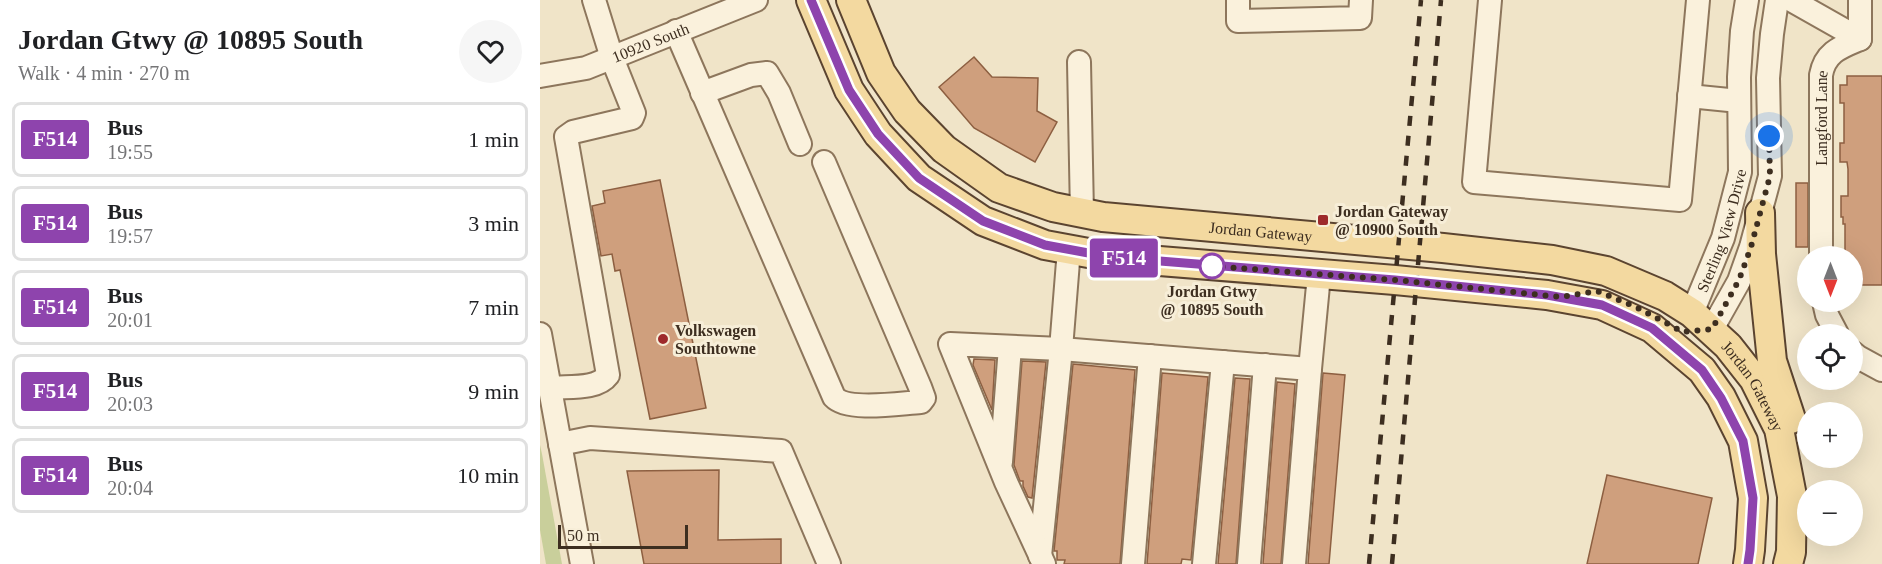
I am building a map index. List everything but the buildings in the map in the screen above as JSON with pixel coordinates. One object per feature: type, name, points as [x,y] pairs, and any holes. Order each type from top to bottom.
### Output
[{"type":"main road","name":"Jordan Gateway","points":[[811,0],[849,90],[878,134],[919,178],[983,221],[1045,245],[1110,257],[1415,282],[1561,297],[1602,305],[1652,328],[1702,370],[1721,398],[1743,441],[1753,498],[1749,557]]},
{"type":"main road","name":"Jordan Gateway","points":[[851,0],[881,72],[907,111],[944,149],[999,188],[1053,207],[1103,217],[1552,260],[1606,271],[1665,296],[1728,346],[1754,379],[1779,429],[1792,496],[1791,552],[1788,564]]},
{"type":"main road","points":[[1760,213],[1761,254],[1772,361],[1800,445],[1807,480]]},
{"type":"main road","points":[[1561,297],[1597,291],[1636,307],[1683,332],[1700,325],[1708,355],[1728,380],[1754,427],[1767,472],[1772,506],[1749,557]]},
{"type":"main road","points":[[1804,564],[1807,546]]},
{"type":"street","points":[[550,388],[594,384],[603,381],[608,375],[566,136],[573,132],[632,118],[634,113],[612,58],[594,0]]},
{"type":"street","name":"10920 South","points":[[540,76],[586,68],[756,0]]},
{"type":"street","points":[[1238,0],[1238,21],[1360,9]]},
{"type":"street","points":[[1490,0],[1474,182],[1680,200],[1698,0]]},
{"type":"street","name":"Sterling View Drive","points":[[1700,325],[1740,172],[1739,101],[1742,31],[1747,0]]},
{"type":"street","name":"Sterling View Drive","points":[[1700,325],[1739,280],[1751,247],[1770,176],[1768,78],[1777,0]]},
{"type":"street","points":[[1791,0],[1860,39],[1860,0]]},
{"type":"street","points":[[676,32],[834,397],[838,401],[852,405],[921,402],[924,398],[920,387],[824,162]]},
{"type":"street","name":"Langford Lane","points":[[1821,246],[1822,66],[1832,52],[1860,39]]},
{"type":"street","points":[[1079,62],[1082,214]]},
{"type":"street","points":[[702,93],[751,75],[766,73],[779,93],[800,144]]},
{"type":"street","points":[[1689,96],[1739,101]]},
{"type":"street","points":[[1042,560],[1069,249]]},
{"type":"street","points":[[1294,564],[1319,275]]},
{"type":"street","points":[[540,334],[582,564]]},
{"type":"street","points":[[1042,560],[1001,470],[951,344],[1061,349],[1310,369]]},
{"type":"street","points":[[1001,470],[1010,347]]},
{"type":"street","points":[[1134,564],[1150,356]]},
{"type":"street","points":[[1863,360],[1882,370]]},
{"type":"street","points":[[1204,564],[1223,362]]},
{"type":"street","points":[[1249,564],[1265,365]]},
{"type":"street","points":[[560,444],[590,438],[781,451],[829,564]]},
{"type":"green space","points":[[540,445],[562,564],[546,564],[540,530]]},
{"type":"railway","points":[[1369,564],[1421,0]]},
{"type":"railway","points":[[1392,564],[1441,0]]},
{"type":"bus line","name":"F514","points":[[811,0],[849,90],[878,134],[919,178],[983,221],[1045,245],[1110,257],[1547,295],[1602,305],[1652,328],[1702,370],[1721,398],[1743,441],[1753,498],[1748,564]]},
{"type":"place","name":"Jordan Gateway @ 10900 South","points":[[1323,220]]},
{"type":"place","name":"Jordan Gtwy @ 10895 South","points":[[1212,266]]},
{"type":"place","name":"Volkswagen Southtowne","points":[[663,339]]},
{"type":"route","points":[[1212,266],[1395,280],[1561,297],[1597,291],[1636,307],[1683,332],[1712,329],[1739,280],[1751,247],[1770,176],[1769,136]]}]
